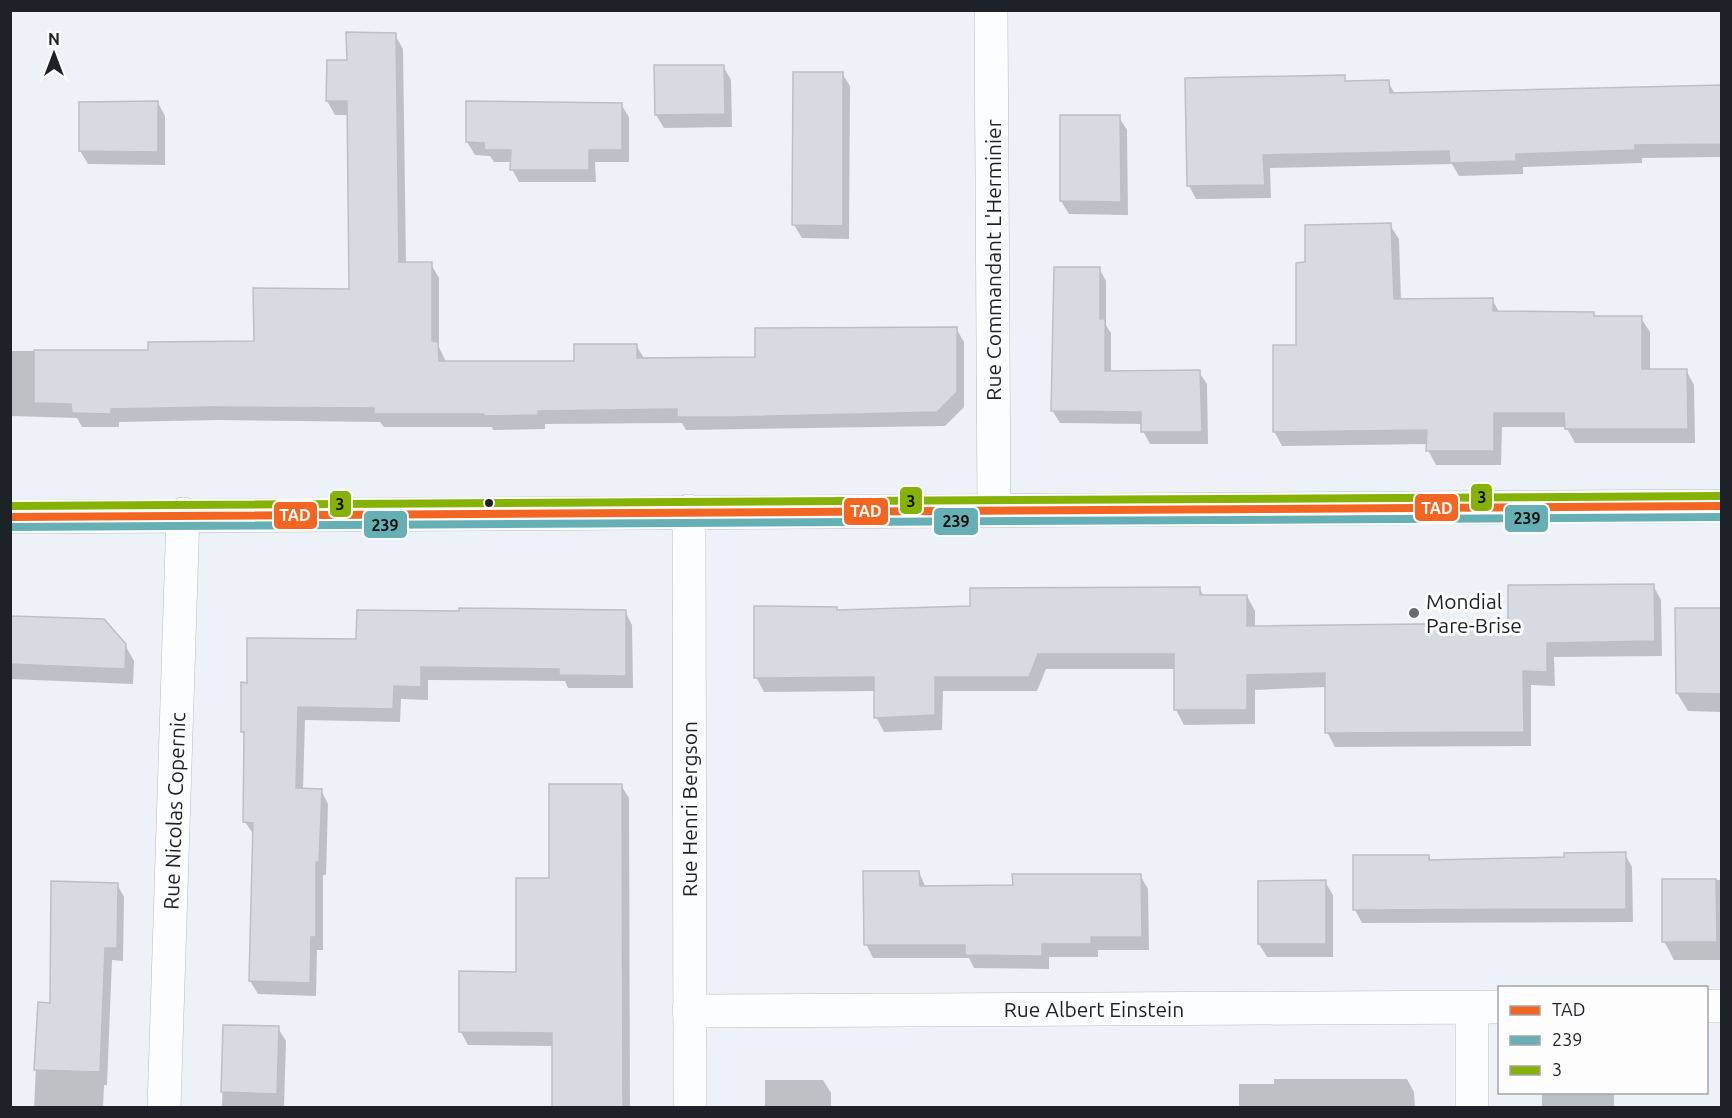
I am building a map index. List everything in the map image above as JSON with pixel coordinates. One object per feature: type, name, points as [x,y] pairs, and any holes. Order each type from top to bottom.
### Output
[{"type":"street","name":"Rue Commandant L'Herminier","points":[[991,10],[994,509]]},
{"type":"street","points":[[10,517],[183,514],[1722,506]]},
{"type":"street","name":"Rue Henri Bergson","points":[[689,512],[690,1107]]},
{"type":"street","name":"Rue Nicolas Copernic","points":[[164,1107],[183,514]]},
{"type":"street","points":[[1472,1107],[1486,1007]]},
{"type":"street","name":"Rue Albert Einstein","points":[[689,1011],[1486,1007]]},
{"type":"building","points":[[346,32],[396,33],[399,262],[432,262],[432,341],[438,342],[439,361],[574,361],[574,344],[637,344],[637,358],[755,357],[755,328],[957,327],[957,392],[937,412],[731,417],[677,417],[677,409],[538,411],[538,415],[484,416],[484,414],[374,414],[374,408],[210,407],[111,409],[111,414],[72,413],[71,404],[34,403],[34,350],[148,350],[148,342],[254,341],[253,288],[349,289],[347,101],[326,101],[327,60],[347,60]]},
{"type":"building","points":[[654,65],[724,65],[725,114],[655,115]]},
{"type":"building","points":[[793,72],[843,72],[843,226],[792,225]]},
{"type":"building","points":[[1345,75],[1345,81],[1389,80],[1390,93],[1722,85],[1722,144],[1635,145],[1635,150],[1516,154],[1516,161],[1450,163],[1449,151],[1263,155],[1265,185],[1187,186],[1185,78]]},
{"type":"building","points":[[158,101],[158,152],[79,151],[79,102]]},
{"type":"building","points":[[466,101],[622,103],[622,150],[589,150],[589,170],[510,170],[511,150],[485,150],[484,143],[466,142]]},
{"type":"building","points":[[1060,115],[1120,115],[1121,202],[1060,201]]},
{"type":"building","points":[[1391,223],[1394,299],[1493,298],[1493,311],[1594,312],[1594,316],[1642,316],[1642,369],[1687,369],[1688,429],[1565,429],[1564,413],[1494,413],[1494,451],[1426,451],[1427,430],[1273,432],[1273,345],[1296,345],[1296,263],[1305,262],[1305,225]]},
{"type":"building","points":[[1054,267],[1100,267],[1100,319],[1105,319],[1105,371],[1200,370],[1202,432],[1141,432],[1141,412],[1051,411]]},
{"type":"building","points":[[1654,584],[1655,641],[1547,643],[1547,672],[1523,671],[1524,732],[1325,733],[1325,673],[1247,675],[1247,710],[1174,710],[1174,654],[1038,654],[1029,677],[935,677],[935,715],[874,718],[874,677],[754,678],[754,606],[837,607],[837,610],[970,606],[970,588],[1200,587],[1200,595],[1247,595],[1247,626],[1508,623],[1508,585]]},
{"type":"building","points":[[459,608],[626,610],[626,676],[559,675],[559,669],[421,667],[421,687],[394,686],[393,709],[298,707],[296,788],[322,789],[319,862],[316,862],[316,937],[311,937],[310,983],[249,981],[253,823],[243,822],[244,732],[241,732],[241,682],[247,683],[247,638],[356,639],[357,610],[459,611]]},
{"type":"building","points":[[1675,608],[1722,608],[1722,694],[1676,693]]},
{"type":"building","points":[[10,616],[104,619],[126,644],[125,669],[10,664]]},
{"type":"building","points":[[549,784],[622,784],[623,1107],[552,1107],[552,1033],[459,1032],[459,971],[516,972],[516,878],[549,878]]},
{"type":"building","points":[[1626,852],[1626,909],[1353,910],[1353,855],[1429,855],[1429,860],[1564,857],[1564,853]]},
{"type":"building","points":[[863,871],[919,871],[920,886],[1013,885],[1012,874],[1141,874],[1142,937],[1091,937],[1091,944],[1042,944],[1042,956],[965,955],[965,945],[864,945]]},
{"type":"building","points":[[1662,879],[1716,879],[1717,942],[1662,942]]},
{"type":"building","points":[[1326,880],[1326,944],[1258,944],[1258,881]]},
{"type":"building","points":[[51,881],[118,883],[117,948],[105,948],[100,1072],[34,1070],[38,1002],[50,1003]]},
{"type":"building","points":[[223,1025],[279,1026],[277,1094],[221,1092]]},
{"type":"transit line","name":"3","points":[[10,506],[1722,496]]},
{"type":"transit line","name":"TAD","points":[[10,517],[1722,506]]},
{"type":"transit line","name":"239","points":[[10,527],[1722,517]]},
{"type":"place","name":"Mondial Pare-Brise","points":[[1414,613]]}]
